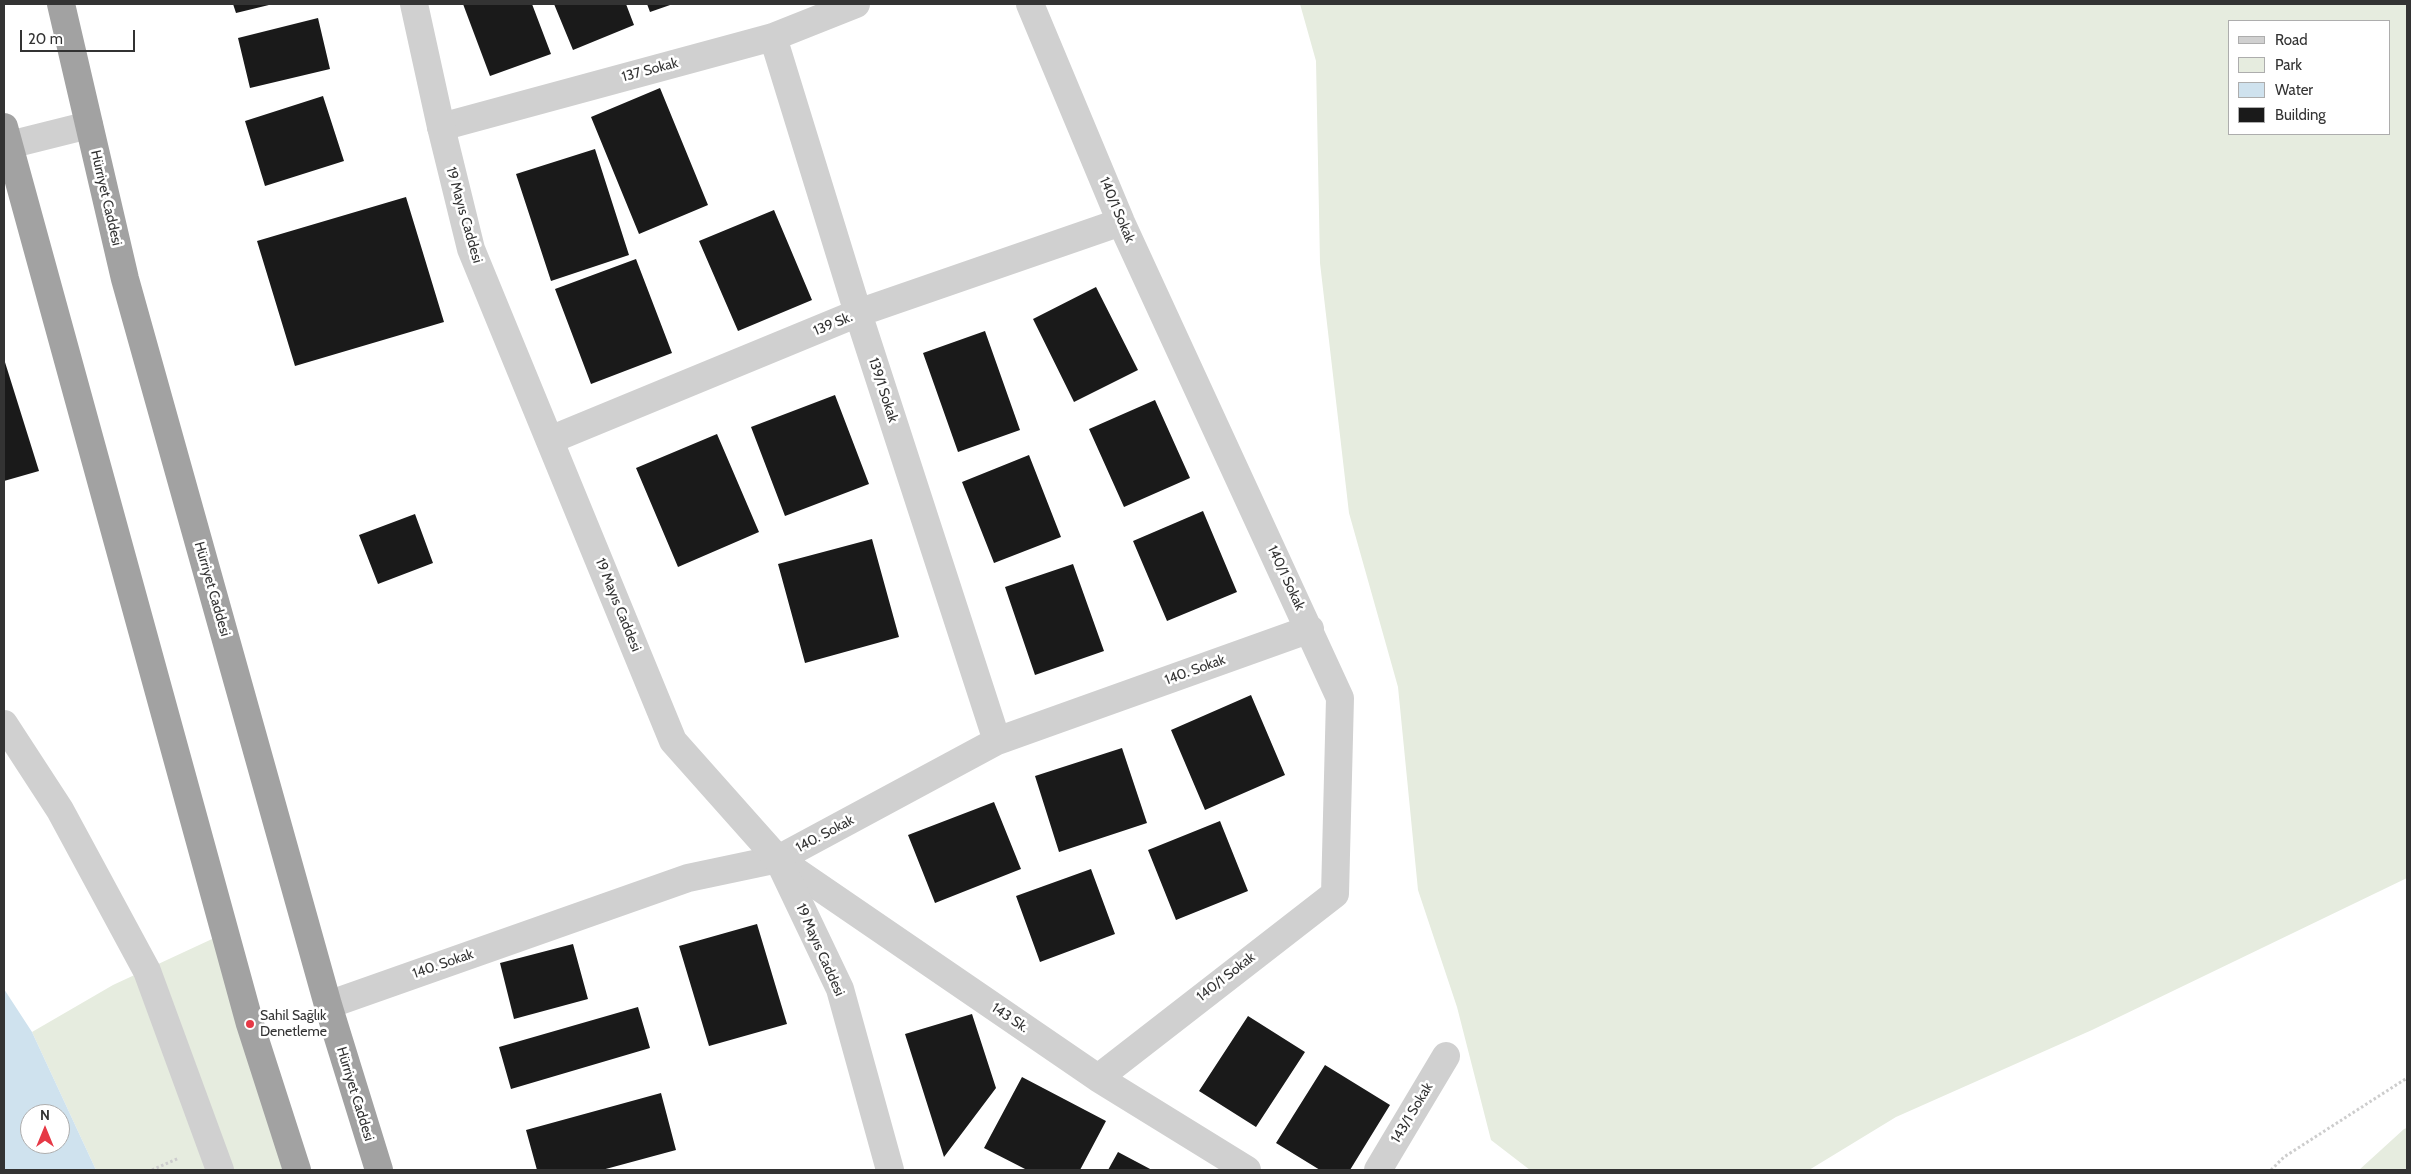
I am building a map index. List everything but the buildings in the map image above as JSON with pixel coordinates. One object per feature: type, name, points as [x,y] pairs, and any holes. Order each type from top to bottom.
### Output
[{"type":"highway","name":"Hürriyet Caddesi","points":[[61,4],[125,279],[328,1005],[379,1170]]},
{"type":"highway","points":[[5,138],[250,1024],[296,1170]]},
{"type":"street","name":"19 Mayıs Caddesi","points":[[414,4],[441,127],[471,249],[673,741],[778,859],[840,989],[890,1170]]},
{"type":"street","name":"137 Sokak","points":[[441,127],[773,37],[856,4]]},
{"type":"street","name":"140/1 Sokak","points":[[1030,4],[1121,222],[1310,629],[1340,698],[1335,894],[1098,1078]]},
{"type":"street","name":"139/1 Sokak","points":[[773,37],[858,313],[997,741]]},
{"type":"street","points":[[5,138],[89,125]]},
{"type":"street","name":"139 Sk.","points":[[550,440],[858,313],[1121,222]]},
{"type":"street","name":"140. Sokak","points":[[328,1005],[688,878],[778,859],[997,741],[1310,629]]},
{"type":"street","points":[[4,724],[60,810],[147,971],[220,1170]]},
{"type":"street","name":"143 Sk.","points":[[778,859],[1098,1078],[1246,1170]]},
{"type":"street","name":"143/1 Sokak","points":[[1378,1170],[1446,1056]]},
{"type":"path","points":[[2271,1170],[2284,1157],[2407,1078]]},
{"type":"green space","points":[[1300,4],[2407,4],[2407,878],[2092,1030],[1896,1117],[1809,1170],[1530,1170],[1491,1140],[1457,1007],[1418,890],[1398,687],[1349,513],[1320,263],[1316,61]]},
{"type":"green space","points":[[225,933],[297,1170],[96,1170],[70,1114],[70,1104],[65,1104],[32,1032],[113,985]]},
{"type":"green space","points":[[2407,1128],[2407,1170],[2359,1170],[2404,1129]]},
{"type":"water","points":[[4,989],[32,1032],[65,1104],[20,1104],[20,1154],[70,1154],[70,1114],[96,1170],[4,1170]]},
{"type":"place","name":"Sahil Sağlık Denetleme","points":[[250,1024]]}]
